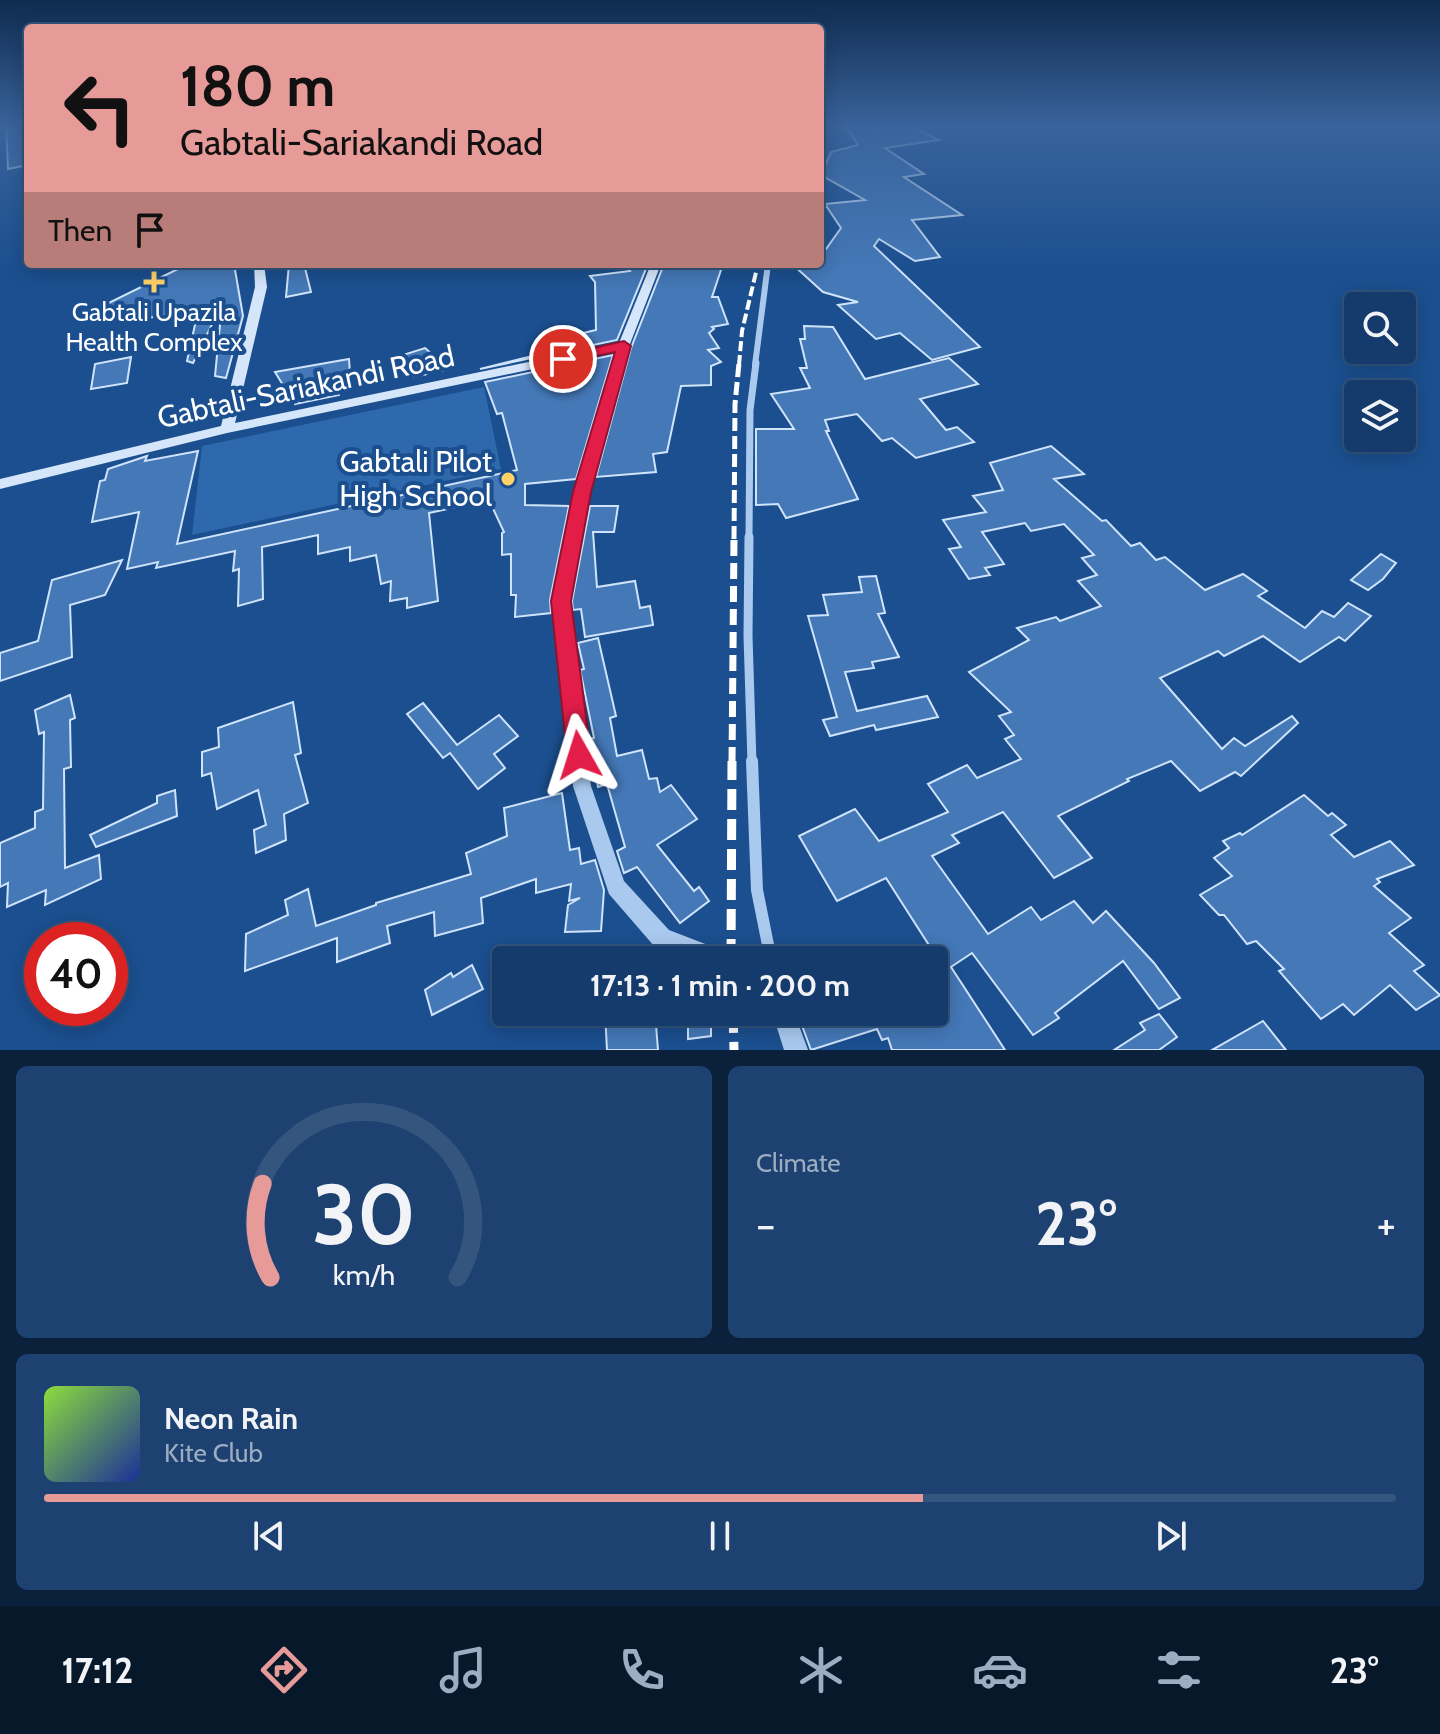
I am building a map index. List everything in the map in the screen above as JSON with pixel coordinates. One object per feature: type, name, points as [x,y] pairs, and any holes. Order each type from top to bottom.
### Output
[{"type":"main road","points":[[227,429],[261,287],[259,268]]},
{"type":"main road","points":[[624,346],[654,268]]},
{"type":"main road","name":"Gabtali-Sariakandi Road","points":[[0,484],[227,429],[624,346]]},
{"type":"street","points":[[768,268],[750,410],[748,636],[757,890],[768,946]]},
{"type":"street","points":[[624,346],[582,492],[561,601],[582,786],[616,887],[662,938],[682,946]]},
{"type":"street","points":[[788,1026],[796,1050]]},
{"type":"shaded area","points":[[484,387],[501,469],[192,535],[202,446]]},
{"type":"building","points":[[824,174],[924,174],[904,177],[962,215],[912,220],[940,257],[915,261],[879,239],[874,246],[980,347],[932,360],[900,333],[876,339],[838,305],[858,302],[823,292],[796,268],[824,268],[824,249],[841,228],[825,204],[865,200]]},
{"type":"building","points":[[180,268],[235,268],[243,316],[226,378],[215,376],[222,304],[193,363],[187,361],[198,311],[139,319],[142,312],[83,320],[82,316]]},
{"type":"building","points":[[289,268],[305,268],[311,292],[286,297]]},
{"type":"building","points":[[628,268],[646,268],[617,340],[480,369],[581,344],[575,335],[596,330],[595,282],[590,276],[630,271]]},
{"type":"building","points":[[662,268],[722,268],[712,297],[718,297],[728,324],[712,327],[714,329],[709,333],[719,348],[708,350],[721,362],[711,366],[711,385],[681,386],[667,452],[653,454],[656,472],[596,477],[631,348]]},
{"type":"building","points":[[804,326],[833,327],[865,379],[949,358],[978,384],[920,399],[946,430],[957,427],[974,442],[916,458],[892,438],[882,441],[857,414],[825,420],[829,431],[826,431],[858,499],[786,518],[778,504],[756,505],[756,429],[794,429],[771,394],[810,388],[800,368],[807,368],[800,339],[805,339]]},
{"type":"building","points":[[425,348],[449,369],[414,377],[403,355]]},
{"type":"building","points":[[613,355],[576,479],[525,484],[525,505],[569,506],[550,600],[551,613],[515,617],[516,595],[511,595],[511,554],[502,555],[504,532],[489,500],[429,513],[438,601],[407,608],[407,598],[390,601],[391,581],[381,584],[376,555],[350,561],[350,547],[318,554],[318,535],[262,547],[263,599],[238,606],[239,569],[233,571],[235,551],[156,568],[158,562],[127,569],[139,512],[92,522],[100,481],[105,480],[108,469],[147,456],[145,461],[198,451],[177,544],[517,470],[502,413],[497,414],[485,382]]},
{"type":"building","points":[[131,357],[127,383],[91,389],[95,364]]},
{"type":"building","points":[[349,359],[351,389],[339,391],[339,395],[295,404],[295,387],[286,390],[275,372]]},
{"type":"building","points":[[1051,446],[1084,474],[1054,479],[1102,521],[1106,520],[1131,546],[1140,543],[1156,560],[1165,557],[1205,590],[1243,574],[1267,591],[1258,596],[1305,628],[1322,611],[1334,617],[1348,603],[1371,616],[1345,641],[1339,637],[1300,662],[1263,636],[1224,656],[1218,651],[1160,678],[1222,749],[1234,738],[1245,746],[1292,716],[1298,723],[1241,776],[1235,772],[1200,791],[1171,761],[1127,779],[1129,781],[1058,816],[1092,858],[1054,878],[1003,812],[952,835],[959,843],[932,856],[988,934],[1031,907],[1041,920],[1074,901],[1093,923],[1106,911],[1154,963],[1180,998],[1159,1009],[1123,961],[1055,1013],[1059,1018],[1033,1035],[972,953],[951,967],[1005,1050],[892,1050],[888,1038],[882,1040],[877,1029],[811,1050],[802,1026],[948,1026],[948,946],[930,946],[886,878],[837,901],[799,836],[855,809],[879,841],[948,812],[928,784],[967,765],[977,778],[1021,759],[1005,739],[1014,735],[999,716],[1011,712],[969,672],[1029,640],[1017,628],[1056,617],[1060,621],[1101,606],[1078,581],[1097,575],[1082,558],[1094,555],[1064,524],[1031,531],[1025,523],[982,532],[1004,564],[985,568],[990,575],[969,579],[949,549],[961,547],[943,520],[986,512],[973,496],[1003,490],[990,463]]},
{"type":"building","points":[[590,506],[618,506],[614,532],[593,532],[597,587],[635,581],[640,608],[650,606],[653,625],[585,637],[581,609],[573,610],[572,601]]},
{"type":"building","points":[[1381,554],[1396,563],[1383,579],[1368,590],[1351,580]]},
{"type":"building","points":[[122,560],[105,595],[70,605],[72,657],[0,681],[0,653],[38,641],[52,580]]},
{"type":"building","points":[[876,576],[885,613],[878,614],[899,657],[872,662],[874,668],[845,672],[857,711],[927,696],[938,717],[876,730],[874,725],[830,736],[823,720],[837,717],[808,616],[828,615],[823,595],[862,592],[859,577]]},
{"type":"building","points":[[598,638],[616,716],[610,718],[617,756],[642,750],[649,779],[657,778],[660,792],[671,785],[697,819],[657,845],[694,891],[699,887],[709,901],[680,923],[637,867],[624,873],[617,851],[625,847],[607,784],[598,787],[590,739],[594,738],[580,670],[584,669],[578,643]]},
{"type":"building","points":[[70,695],[75,718],[70,720],[71,767],[64,769],[65,868],[99,855],[101,879],[45,905],[46,890],[7,907],[8,883],[0,887],[0,843],[35,828],[35,812],[43,809],[44,732],[39,734],[35,710]]},
{"type":"building","points":[[293,702],[301,753],[295,755],[308,803],[284,814],[286,840],[256,853],[254,830],[266,825],[258,790],[217,809],[211,773],[202,776],[202,752],[219,747],[218,728]]},
{"type":"building","points":[[423,703],[457,745],[499,715],[518,736],[494,754],[505,768],[478,789],[450,753],[443,758],[407,714]]},
{"type":"building","points":[[175,790],[177,816],[96,847],[90,835],[157,803],[157,796]]},
{"type":"building","points":[[562,793],[570,850],[579,848],[581,864],[595,860],[604,890],[601,931],[565,932],[568,905],[580,898],[569,901],[571,884],[536,893],[536,879],[481,898],[483,923],[435,936],[434,912],[387,926],[390,943],[337,962],[337,938],[245,971],[246,934],[288,915],[285,900],[308,889],[316,926],[376,903],[471,874],[466,853],[507,836],[504,808]]},
{"type":"building","points":[[1304,795],[1328,816],[1332,813],[1346,825],[1331,835],[1354,857],[1390,841],[1414,865],[1377,879],[1380,882],[1374,886],[1411,918],[1389,933],[1424,965],[1414,971],[1440,995],[1416,1010],[1390,985],[1354,1015],[1343,1004],[1321,1019],[1279,971],[1284,969],[1256,941],[1247,944],[1224,915],[1219,915],[1200,895],[1232,876],[1214,858],[1229,848],[1223,841],[1240,833],[1242,835]]},
{"type":"building","points":[[472,965],[483,989],[432,1015],[425,990],[451,973],[453,977]]},
{"type":"building","points":[[1159,1014],[1177,1037],[1159,1050],[1114,1050],[1145,1030],[1140,1023]]},
{"type":"building","points":[[1263,1021],[1286,1050],[1212,1050]]},
{"type":"building","points":[[606,1026],[656,1026],[658,1050],[607,1050]]},
{"type":"building","points":[[688,1026],[711,1026],[711,1036],[688,1039]]},
{"type":"railway","points":[[739,365],[742,331],[757,268]]},
{"type":"railway","points":[[734,539],[735,404],[739,363]]},
{"type":"railway","points":[[732,763],[734,537]]},
{"type":"railway","points":[[731,946],[732,761]]},
{"type":"railway","points":[[733,1026],[734,1050]]},
{"type":"place","name":"Gabtali Upazila Health Complex","points":[[154,282]]},
{"type":"place","name":"Gabtali Pilot High School","points":[[508,479]]},
{"type":"route","points":[[563,359],[624,346],[582,492],[561,601],[579,755]]}]
